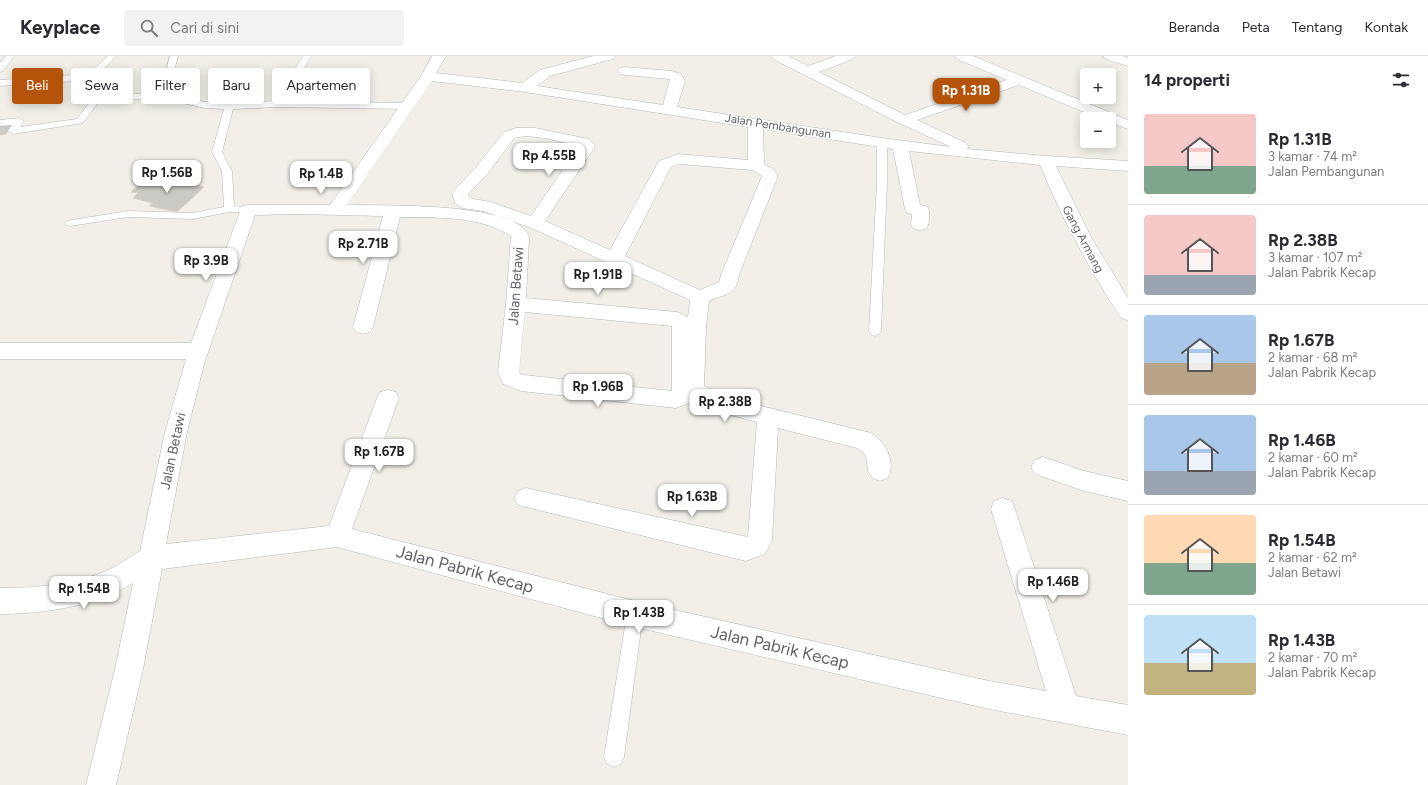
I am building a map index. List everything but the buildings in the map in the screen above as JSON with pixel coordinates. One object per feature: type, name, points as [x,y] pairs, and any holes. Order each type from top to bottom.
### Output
[{"type":"street","points":[[335,210],[428,76],[439,56]]},
{"type":"street","points":[[525,88],[545,73],[608,56]]},
{"type":"street","points":[[778,56],[904,120],[962,147],[969,154]]},
{"type":"street","points":[[808,71],[848,56]]},
{"type":"street","points":[[962,56],[1128,125]]},
{"type":"street","points":[[1110,56],[1128,62]]},
{"type":"street","points":[[625,71],[672,75],[676,77],[678,81],[669,110]]},
{"type":"street","name":"Jalan Pembangunan","points":[[428,76],[525,88],[900,145],[969,154],[1128,166]]},
{"type":"street","points":[[904,120],[1020,80]]},
{"type":"street","points":[[755,123],[756,166]]},
{"type":"street","points":[[535,222],[586,148],[584,142],[526,131],[514,132],[509,135],[483,169],[460,193],[460,199],[468,204],[485,206],[535,222],[700,297],[728,286],[730,275],[770,176],[767,172],[756,166],[678,159],[665,164],[615,258]]},
{"type":"street","points":[[900,145],[913,209],[921,210],[920,225]]},
{"type":"street","name":"Gang Armang","points":[[1046,161],[1066,207],[1105,279],[1128,313]]},
{"type":"street","name":"Jalan Betawi","points":[[101,785],[129,669],[176,432],[198,351],[248,210],[335,210],[456,213],[481,217],[502,224],[519,233],[520,238],[516,304],[508,372],[510,378],[515,381],[528,384],[676,400],[683,396],[683,323],[681,321],[516,304]]},
{"type":"street","points":[[363,327],[393,212]]},
{"type":"street","points":[[700,297],[692,382],[695,391],[724,405],[863,440],[872,445],[877,451],[880,471]]},
{"type":"street","points":[[0,352],[198,351]]},
{"type":"street","points":[[337,536],[388,398]]},
{"type":"street","points":[[526,498],[746,549],[754,548],[759,545],[760,540],[768,417]]},
{"type":"street","points":[[1043,467],[1084,481],[1128,491]]},
{"type":"street","points":[[1002,509],[1066,709]]},
{"type":"street","name":"Jalan Pabrik Kecap","points":[[151,558],[337,536],[635,614],[989,695],[1128,720]]},
{"type":"street","points":[[0,601],[18,601],[66,596],[115,580],[151,558]]},
{"type":"lane","points":[[0,69],[10,56]]},
{"type":"lane","points":[[99,68],[113,56]]},
{"type":"lane","points":[[171,67],[174,56]]},
{"type":"lane","points":[[299,68],[307,56]]},
{"type":"lane","points":[[0,83],[71,78]]},
{"type":"lane","points":[[133,96],[178,99],[205,105],[229,106],[279,104],[407,106]]},
{"type":"lane","points":[[0,123],[19,121],[13,131],[80,121],[93,104]]},
{"type":"lane","points":[[229,106],[217,152],[227,171],[229,209]]},
{"type":"lane","points":[[875,331],[882,182],[882,142]]},
{"type":"lane","points":[[70,223],[128,214],[193,216],[229,209],[248,210]]},
{"type":"lane","points":[[614,758],[635,614]]}]
